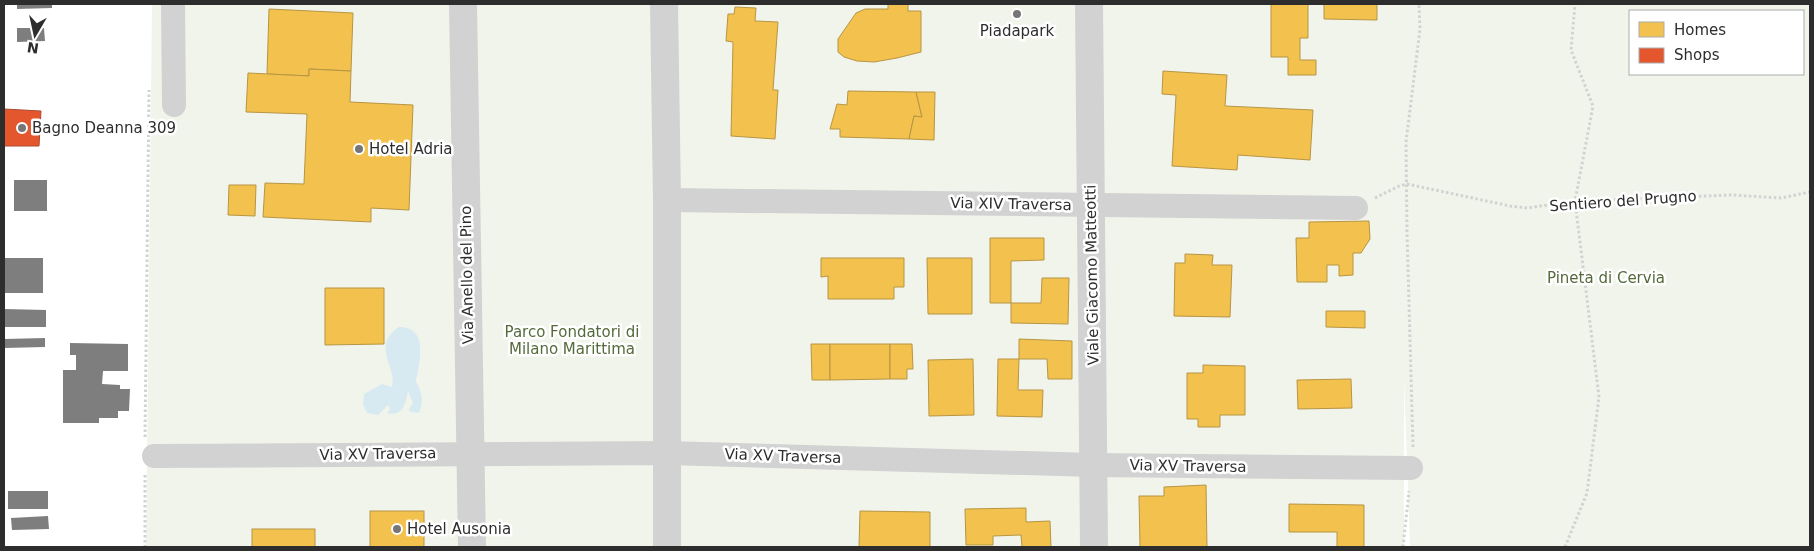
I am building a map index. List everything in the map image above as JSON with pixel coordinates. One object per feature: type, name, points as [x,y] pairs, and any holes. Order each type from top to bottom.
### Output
[{"type":"street","points":[[173,4],[174,105]]},
{"type":"street","name":"Via Anello del Pino","points":[[463,4],[472,547]]},
{"type":"street","points":[[664,4],[667,200],[667,547]]},
{"type":"street","name":"Viale Giacomo Matteotti","points":[[1089,4],[1094,547]]},
{"type":"street","name":"Via XIV Traversa","points":[[667,200],[1356,208]]},
{"type":"street","name":"Via XV Traversa","points":[[148,455],[667,453],[1094,464],[1411,468]]},
{"type":"path","points":[[1403,547],[1414,439],[1406,142],[1420,29],[1419,4]]},
{"type":"path","points":[[1565,547],[1587,493],[1599,397],[1575,201],[1593,106],[1571,50],[1575,4]]},
{"type":"path","points":[[145,547],[148,455],[149,89]]},
{"type":"path","points":[[1356,208],[1399,186],[1407,184]]},
{"type":"path","name":"Sentiero del Prugno","points":[[1407,184],[1527,208],[1575,201],[1732,195],[1781,198],[1810,192]]},
{"type":"green space","points":[[152,4],[1810,4],[1810,547],[1410,547],[1404,378],[1404,547],[146,547]]},
{"type":"shaded area","points":[[399,327],[409,329],[415,333],[419,340],[420,357],[416,382],[422,397],[421,409],[419,413],[410,412],[409,409],[413,403],[408,391],[403,408],[397,413],[387,413],[390,409],[388,405],[378,415],[367,413],[363,405],[364,394],[382,384],[392,387],[392,372],[386,349],[391,334]]},
{"type":"building: Homes","points":[[888,4],[908,4],[908,11],[921,11],[921,52],[874,62],[857,61],[844,57],[838,52],[838,39],[856,13],[865,9],[888,9]]},
{"type":"building: Homes","points":[[1271,4],[1308,4],[1308,38],[1300,38],[1300,60],[1316,60],[1316,75],[1288,75],[1288,57],[1271,57]]},
{"type":"building: Homes","points":[[1324,4],[1377,4],[1377,20],[1324,19]]},
{"type":"building: Homes","points":[[735,7],[756,8],[755,21],[778,22],[773,90],[778,90],[775,139],[731,136],[733,42],[726,41],[728,14],[734,14]]},
{"type":"building: Homes","points":[[269,9],[353,13],[351,71],[309,69],[309,76],[267,74]]},
{"type":"building: Homes","name":"Hotel Adria","points":[[309,69],[351,71],[350,102],[413,105],[409,210],[371,208],[371,222],[263,217],[265,183],[304,184],[307,114],[246,112],[248,73],[309,76]]},
{"type":"building: Homes","points":[[1163,71],[1227,75],[1225,106],[1313,110],[1310,160],[1238,155],[1237,170],[1172,166],[1176,95],[1162,94]]},
{"type":"building: Homes","points":[[848,91],[916,92],[922,117],[914,116],[909,139],[840,137],[840,129],[830,129],[837,104],[847,105]]},
{"type":"building: Homes","points":[[916,92],[935,92],[934,140],[909,139],[914,116],[922,117]]},
{"type":"building: Homes","points":[[229,185],[256,185],[255,216],[228,215]]},
{"type":"building: Homes","points":[[1369,221],[1370,239],[1361,253],[1353,253],[1353,275],[1339,276],[1339,265],[1327,265],[1327,282],[1297,282],[1296,238],[1309,238],[1309,222]]},
{"type":"building: Homes","points":[[990,238],[1044,238],[1044,260],[1011,261],[1011,303],[990,303]]},
{"type":"building: Homes","points":[[1185,254],[1213,255],[1212,265],[1232,265],[1230,317],[1174,316],[1175,263],[1185,263]]},
{"type":"building: Homes","points":[[821,258],[904,258],[904,287],[894,287],[894,299],[828,299],[828,276],[821,277]]},
{"type":"building: Homes","points":[[927,258],[972,258],[972,314],[928,314]]},
{"type":"building: Homes","points":[[1042,278],[1069,278],[1068,324],[1011,323],[1011,303],[1041,303]]},
{"type":"building: Homes","points":[[325,288],[384,288],[384,344],[325,345]]},
{"type":"building: Homes","points":[[1326,311],[1365,311],[1365,328],[1326,327]]},
{"type":"building: Homes","points":[[1019,339],[1072,341],[1072,379],[1048,379],[1047,359],[1019,359]]},
{"type":"building: Homes","points":[[811,344],[830,344],[830,380],[812,380]]},
{"type":"building: Homes","points":[[830,344],[890,344],[890,379],[830,380]]},
{"type":"building: Homes","points":[[890,344],[912,344],[913,369],[907,369],[907,379],[890,379]]},
{"type":"building: Homes","points":[[973,359],[974,415],[929,416],[928,360]]},
{"type":"building: Homes","points":[[998,359],[1019,359],[1018,390],[1043,390],[1042,417],[997,416]]},
{"type":"building: Homes","points":[[1203,365],[1245,366],[1245,415],[1220,415],[1220,427],[1198,427],[1198,419],[1187,419],[1187,373],[1203,373]]},
{"type":"building: Homes","points":[[1351,379],[1352,408],[1298,409],[1297,380]]},
{"type":"building: Homes","points":[[1206,485],[1207,547],[1140,547],[1139,496],[1164,496],[1164,487]]},
{"type":"building: Homes","points":[[1289,504],[1364,505],[1364,547],[1337,547],[1337,532],[1289,532]]},
{"type":"building: Homes","points":[[1026,508],[1026,522],[1050,521],[1051,547],[1022,547],[1021,535],[993,536],[993,545],[966,545],[965,509]]},
{"type":"building: Homes","name":"Hotel Ausonia","points":[[370,511],[424,511],[424,547],[370,547]]},
{"type":"building: Homes","points":[[860,511],[930,512],[930,547],[859,547]]},
{"type":"building: Homes","points":[[252,529],[315,529],[315,547],[252,547]]},
{"type":"building: Shops","name":"Bagno Deanna 309","points":[[4,109],[41,111],[39,146],[4,146]]},
{"type":"building: Other","points":[[17,4],[52,4],[52,8],[17,9]]},
{"type":"building: Other","points":[[17,28],[44,28],[45,41],[17,42]]},
{"type":"building: Other","points":[[14,180],[47,180],[47,211],[14,211]]},
{"type":"building: Other","points":[[4,258],[43,258],[43,293],[4,293]]},
{"type":"building: Other","points":[[4,309],[46,310],[46,327],[4,327]]},
{"type":"building: Other","points":[[45,338],[45,347],[4,348],[4,339]]},
{"type":"building: Other","points":[[70,343],[128,344],[128,371],[103,371],[102,384],[120,385],[120,389],[130,389],[129,411],[118,411],[118,418],[99,418],[99,423],[63,423],[63,370],[76,370],[76,355],[70,355]]},
{"type":"building: Other","points":[[8,491],[48,491],[48,509],[8,509]]},
{"type":"building: Other","points":[[48,516],[49,529],[12,530],[11,518]]},
{"type":"place","name":"Piadapark","points":[[1017,14]]},
{"type":"place","name":"Bagno Deanna 309","points":[[22,128]]},
{"type":"place","name":"Hotel Adria","points":[[359,149]]},
{"type":"place","name":"Hotel Ausonia","points":[[397,529]]},
{"type":"park label","name":"Pineta di Cervia","points":[[1606,278]]},
{"type":"park label","name":"Parco Fondatori di Milano Marittima","points":[[572,340]]}]
